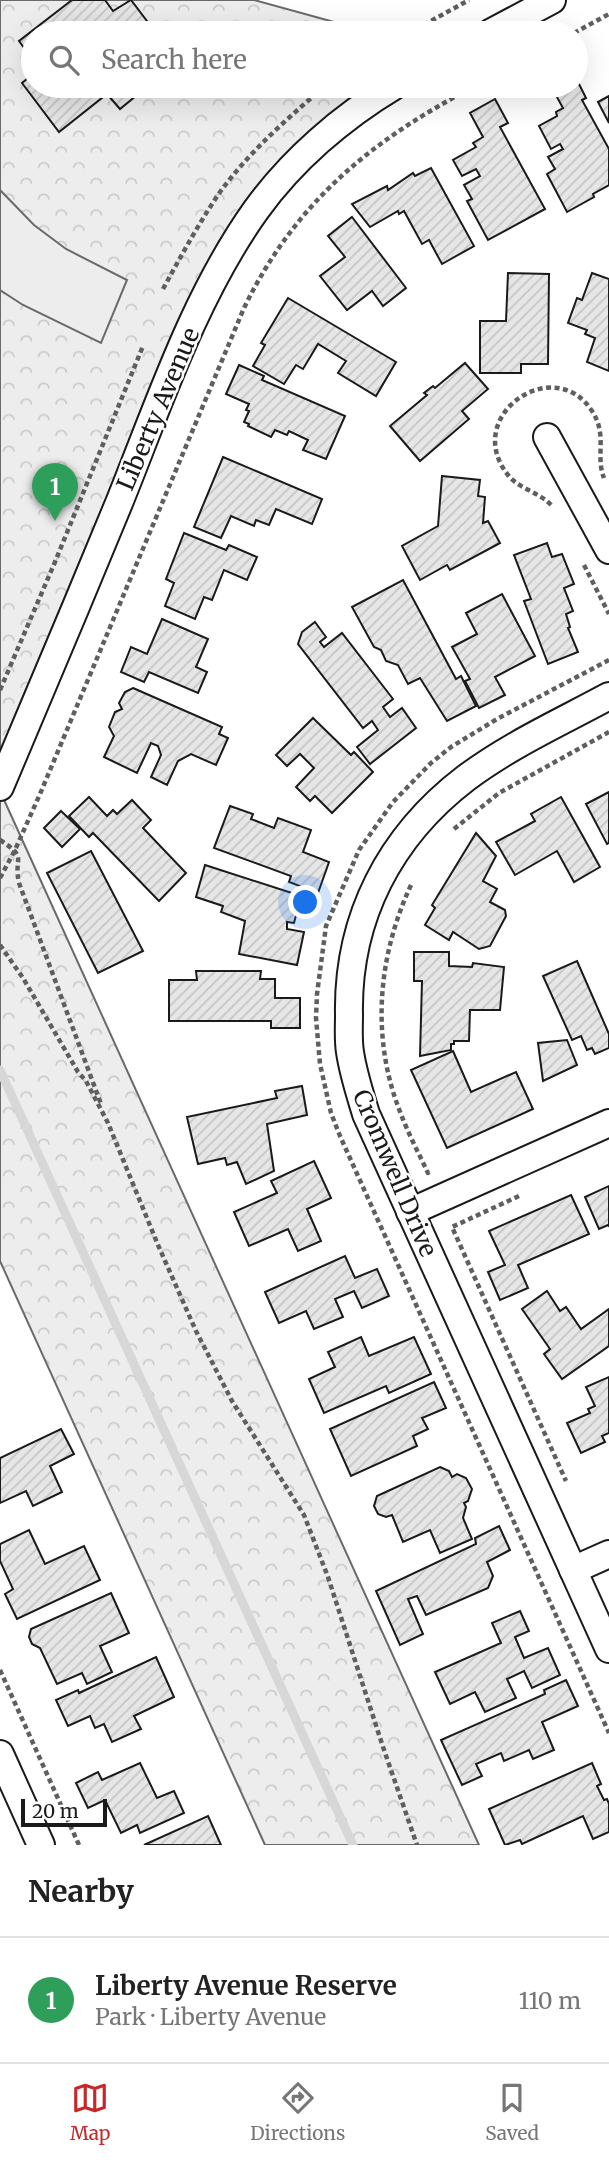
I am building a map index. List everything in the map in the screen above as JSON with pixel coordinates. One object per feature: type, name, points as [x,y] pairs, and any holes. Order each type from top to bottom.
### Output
[{"type":"street","points":[[513,21],[552,0]]},
{"type":"street","name":"Liberty Avenue","points":[[0,787],[184,343],[229,252],[257,209],[291,169],[337,126],[377,98]]},
{"type":"street","points":[[547,437],[609,550]]},
{"type":"street","name":"Cromwell Drive","points":[[609,696],[501,754],[446,794],[414,828],[390,858],[364,914],[356,940],[349,996],[350,1051],[366,1114],[609,1649]]},
{"type":"street","points":[[410,1212],[609,1123]]},
{"type":"street","points":[[573,1570],[609,1554]]},
{"type":"street","points":[[0,1754],[41,1845]]},
{"type":"path","points":[[431,21],[469,0]]},
{"type":"path","points":[[588,25],[609,14]]},
{"type":"path","points":[[163,289],[199,224],[222,190],[262,143],[313,98]]},
{"type":"path","points":[[0,878],[15,850],[258,279],[302,215],[358,160],[416,119],[454,98]]},
{"type":"path","points":[[0,690],[143,346]]},
{"type":"path","points":[[609,660],[469,735],[431,763],[393,802],[359,850],[326,926],[319,970],[316,1018],[325,1088],[340,1136],[609,1733]]},
{"type":"path","points":[[452,831],[499,793],[609,732]]},
{"type":"path","points":[[0,840],[15,850],[20,858],[16,873],[19,883],[108,1123],[158,1245],[232,1401],[304,1515],[328,1577],[417,1845]]},
{"type":"path","points":[[414,879],[387,951],[381,1014],[384,1051],[392,1089],[428,1173]]},
{"type":"path","points":[[0,945],[23,978],[108,1123]]},
{"type":"path","points":[[452,1227],[566,1481]]},
{"type":"path","points":[[0,1670],[79,1845]]},
{"type":"green space","points":[[0,0],[254,0],[330,21],[21,21],[21,98],[381,98],[257,209],[0,787]]},
{"type":"green space","points":[[0,791],[479,1845],[265,1845],[0,1261]]},
{"type":"shaded area","points":[[0,190],[34,225],[66,249],[127,280],[101,343],[23,305],[0,290]]},
{"type":"building","points":[[72,0],[105,0],[113,11],[131,0],[147,21],[45,21]]},
{"type":"building","points":[[609,96],[609,123],[598,102]]},
{"type":"building","points":[[33,98],[102,98],[59,132]]},
{"type":"building","points":[[110,98],[133,98],[120,109]]},
{"type":"building","points":[[558,98],[586,98],[582,100],[609,149],[609,185],[567,212],[547,174],[555,169],[548,157],[563,149],[560,144],[551,149],[539,126],[557,116],[556,112],[563,108]]},
{"type":"building","points":[[495,99],[508,123],[500,127],[545,209],[488,240],[467,201],[472,199],[464,185],[480,176],[476,169],[462,176],[453,160],[476,147],[473,143],[483,137],[470,113]]},
{"type":"building","points":[[431,168],[474,246],[442,264],[429,240],[422,244],[404,211],[399,214],[398,211],[370,227],[352,204],[387,186],[388,190],[413,173],[415,176]]},
{"type":"building","points":[[352,217],[406,288],[383,306],[372,291],[347,310],[320,276],[345,257],[328,236]]},
{"type":"building","points":[[508,273],[549,274],[548,364],[521,364],[521,373],[480,373],[480,321],[506,321]]},
{"type":"building","points":[[592,273],[609,279],[609,371],[587,362],[595,338],[585,334],[587,330],[568,323],[577,298],[582,300]]},
{"type":"building","points":[[288,298],[396,362],[376,396],[338,373],[346,361],[318,344],[303,369],[296,365],[284,384],[253,366],[265,345],[261,343]]},
{"type":"building","points":[[465,363],[488,389],[462,411],[469,419],[420,461],[390,426],[427,395],[424,393],[433,386],[435,388]]},
{"type":"building","points":[[239,365],[264,376],[262,380],[345,416],[326,459],[303,450],[308,440],[289,431],[287,435],[275,430],[271,437],[244,422],[249,404],[226,394]]},
{"type":"building","points":[[223,457],[322,499],[312,524],[276,509],[269,525],[256,520],[254,526],[231,516],[221,538],[194,527]]},
{"type":"building","points":[[442,476],[480,480],[478,496],[485,497],[483,523],[488,521],[500,543],[450,570],[447,565],[420,580],[402,546],[438,526]]},
{"type":"building","points":[[184,533],[226,550],[229,545],[257,557],[247,580],[224,570],[212,600],[204,597],[195,619],[165,606],[174,583],[166,579]]},
{"type":"building","points":[[547,543],[552,557],[562,554],[574,584],[564,588],[573,611],[566,614],[570,627],[568,628],[578,652],[548,664],[524,601],[531,599],[514,555]]},
{"type":"building","points":[[403,580],[456,679],[461,676],[476,706],[447,721],[420,678],[408,684],[398,665],[386,661],[381,650],[374,647],[352,607]]},
{"type":"building","points":[[502,594],[535,656],[495,677],[505,695],[479,708],[465,681],[470,679],[452,647],[477,634],[466,613]]},
{"type":"building","points":[[162,619],[208,639],[196,667],[207,672],[198,693],[149,672],[144,682],[121,672],[131,647],[147,654]]},
{"type":"building","points":[[315,622],[326,637],[320,642],[324,647],[342,633],[393,699],[383,707],[390,717],[402,708],[416,728],[370,764],[357,747],[378,730],[372,721],[363,728],[298,644],[302,632]]},
{"type":"building","points":[[133,688],[222,727],[219,734],[228,738],[216,765],[191,754],[178,761],[167,785],[151,777],[161,755],[158,746],[151,743],[137,773],[104,757],[114,736],[109,727],[115,712],[122,709],[119,703],[125,692]]},
{"type":"building","points":[[313,718],[351,755],[354,752],[373,772],[332,813],[315,796],[310,801],[296,787],[314,768],[300,754],[287,766],[276,755]]},
{"type":"building","points":[[609,792],[609,843],[607,844],[586,804]]},
{"type":"building","points":[[89,797],[107,816],[113,810],[117,814],[132,800],[151,820],[143,828],[186,873],[159,901],[93,833],[89,837],[69,816]]},
{"type":"building","points":[[561,797],[600,867],[574,882],[557,851],[515,875],[496,842],[535,821],[531,814]]},
{"type":"building","points":[[230,806],[253,814],[251,819],[274,828],[278,818],[311,830],[303,852],[329,862],[318,893],[289,882],[291,876],[214,848]]},
{"type":"building","points":[[61,811],[80,829],[62,847],[44,828]]},
{"type":"building","points":[[476,833],[496,856],[483,881],[497,889],[490,902],[505,910],[506,916],[490,946],[479,949],[453,932],[449,940],[425,925],[435,908],[432,905]]},
{"type":"building","points":[[91,851],[143,951],[98,973],[47,873]]},
{"type":"building","points":[[205,865],[301,896],[294,923],[287,922],[287,929],[304,932],[297,965],[239,954],[245,921],[221,912],[223,906],[196,897]]},
{"type":"building","points":[[414,952],[449,952],[449,966],[472,967],[473,963],[504,967],[500,1010],[470,1010],[469,1041],[454,1041],[451,1050],[420,1056],[422,981],[414,981]]},
{"type":"building","points":[[577,961],[609,1034],[609,1048],[595,1054],[592,1048],[587,1050],[581,1036],[572,1040],[543,976]]},
{"type":"building","points":[[196,971],[261,971],[260,979],[275,979],[275,998],[300,998],[300,1028],[271,1028],[271,1021],[169,1021],[169,980],[197,980]]},
{"type":"building","points":[[567,1040],[577,1065],[543,1081],[538,1043]]},
{"type":"building","points":[[453,1051],[471,1092],[516,1072],[533,1109],[447,1148],[411,1070]]},
{"type":"building","points":[[302,1086],[307,1115],[267,1124],[274,1171],[246,1184],[237,1162],[227,1165],[225,1158],[198,1164],[187,1117],[277,1098],[275,1091]]},
{"type":"building","points":[[314,1161],[331,1198],[307,1209],[321,1241],[298,1251],[288,1229],[249,1246],[234,1212],[277,1193],[271,1181]]},
{"type":"building","points":[[609,1186],[609,1226],[599,1229],[585,1197]]},
{"type":"building","points":[[571,1195],[589,1234],[518,1265],[528,1288],[500,1300],[488,1272],[505,1265],[489,1231]]},
{"type":"building","points":[[345,1256],[355,1278],[377,1269],[389,1296],[362,1308],[354,1291],[335,1299],[343,1317],[314,1329],[306,1311],[279,1323],[265,1292]]},
{"type":"building","points":[[547,1291],[560,1311],[566,1307],[581,1329],[609,1309],[609,1346],[562,1379],[544,1354],[550,1349],[522,1309]]},
{"type":"building","points":[[361,1337],[369,1356],[414,1337],[431,1374],[389,1393],[386,1386],[324,1413],[309,1379],[335,1367],[328,1352]]},
{"type":"building","points":[[609,1377],[609,1433],[602,1436],[605,1442],[581,1453],[567,1423],[590,1413],[588,1409],[595,1406],[586,1387]]},
{"type":"building","points":[[434,1382],[446,1408],[422,1418],[428,1429],[413,1436],[417,1446],[351,1476],[330,1429]]},
{"type":"building","points":[[61,1429],[74,1454],[50,1466],[62,1492],[33,1506],[26,1491],[0,1503],[0,1458]]},
{"type":"building","points":[[440,1467],[449,1471],[452,1477],[457,1474],[466,1478],[472,1489],[468,1501],[464,1503],[466,1507],[463,1518],[472,1539],[440,1553],[430,1530],[403,1542],[392,1515],[386,1517],[378,1514],[374,1506],[377,1496]]},
{"type":"building","points":[[499,1526],[510,1550],[487,1562],[493,1576],[488,1588],[426,1615],[417,1596],[408,1599],[423,1634],[400,1645],[376,1591],[476,1544],[475,1538]]},
{"type":"building","points":[[29,1530],[45,1564],[84,1546],[100,1580],[17,1619],[5,1594],[13,1589],[0,1561],[0,1544]]},
{"type":"building","points":[[111,1593],[129,1633],[100,1646],[112,1672],[87,1684],[82,1673],[57,1684],[40,1648],[32,1644],[29,1637],[31,1629]]},
{"type":"building","points":[[520,1611],[529,1631],[515,1637],[524,1658],[548,1648],[560,1675],[532,1688],[524,1671],[507,1679],[516,1698],[485,1712],[475,1692],[450,1704],[435,1672],[501,1643],[492,1623]]},
{"type":"building","points":[[156,1657],[174,1697],[134,1716],[141,1729],[112,1742],[104,1724],[95,1728],[90,1716],[68,1726],[56,1700],[78,1690],[79,1693]]},
{"type":"building","points":[[566,1680],[578,1706],[542,1722],[554,1750],[533,1759],[529,1750],[504,1761],[501,1753],[476,1764],[482,1776],[462,1785],[441,1740],[545,1694],[544,1690]]},
{"type":"building","points":[[140,1763],[157,1798],[174,1791],[184,1813],[140,1833],[137,1825],[121,1833],[105,1800],[88,1808],[76,1783],[98,1772],[102,1780]]},
{"type":"building","points":[[592,1763],[601,1784],[597,1786],[609,1804],[609,1832],[593,1839],[583,1816],[522,1844],[520,1840],[505,1845],[489,1809]]},
{"type":"building","points":[[208,1816],[221,1845],[144,1845]]},
{"type":"waterway","points":[[0,1070],[353,1845]]},
{"type":"place","name":"Liberty Avenue Reserve","points":[[55,521]]}]
